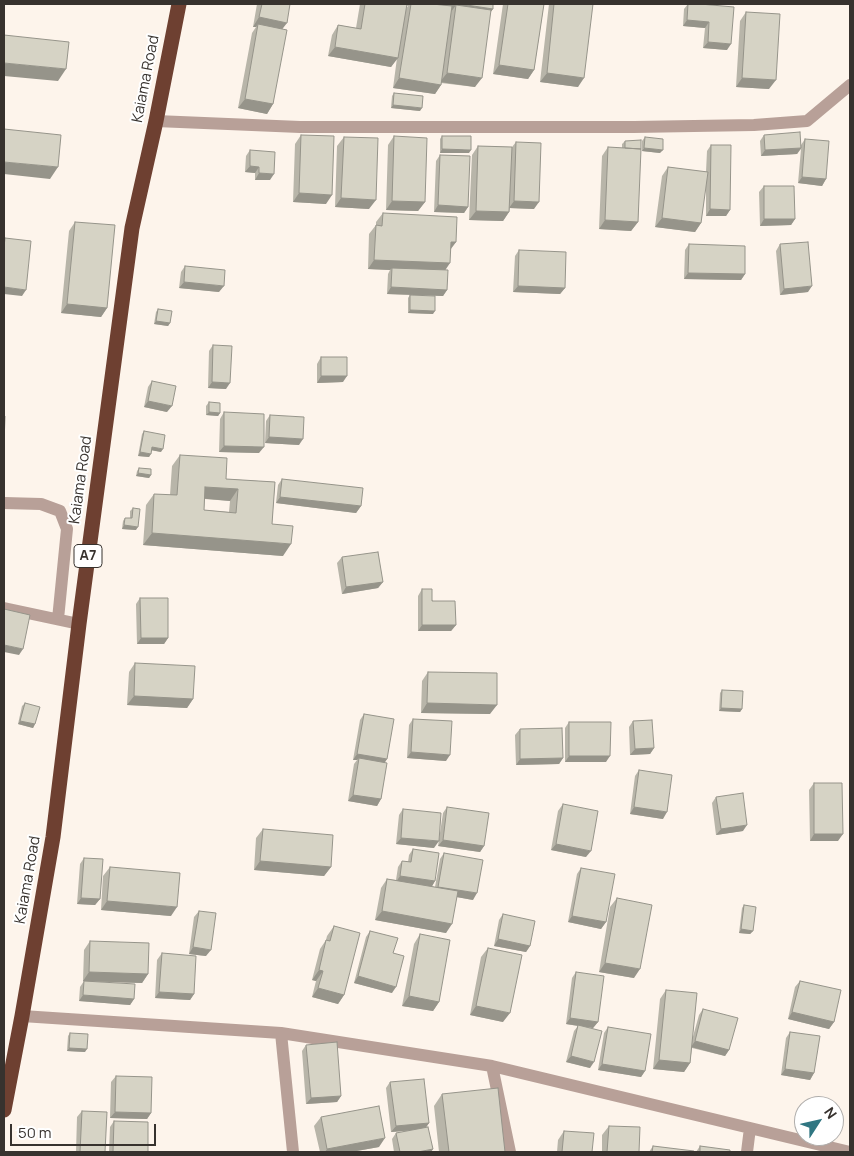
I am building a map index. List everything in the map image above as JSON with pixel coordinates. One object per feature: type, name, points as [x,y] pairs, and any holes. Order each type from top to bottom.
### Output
[{"type":"highway","name":"Kaiama Road","points":[[4,1110],[53,837],[79,624],[132,228],[156,122],[179,4]]},
{"type":"street","points":[[156,122],[300,127],[634,128],[754,125],[807,121],[850,85]]},
{"type":"street","points":[[4,503],[41,504],[60,511],[67,529],[58,619]]},
{"type":"street","points":[[4,608],[79,624]]},
{"type":"street","points":[[22,1016],[281,1033],[492,1066],[850,1152]]},
{"type":"street","points":[[281,1033],[293,1152]]},
{"type":"street","points":[[492,1066],[510,1152]]},
{"type":"street","points":[[747,1152],[750,1128]]},
{"type":"building","points":[[262,4],[290,4],[287,23],[259,17]]},
{"type":"building","points":[[365,4],[407,4],[398,58],[335,47],[338,25],[361,29]]},
{"type":"building","points":[[411,4],[452,6],[441,85],[399,78]]},
{"type":"building","points":[[460,4],[493,4],[493,9]]},
{"type":"building","points":[[508,4],[544,4],[534,70],[499,65]]},
{"type":"building","points":[[554,4],[593,4],[584,78],[547,73]]},
{"type":"building","points":[[688,4],[734,7],[731,44],[708,42],[709,22],[687,20]]},
{"type":"building","points":[[456,5],[491,10],[482,78],[447,73]]},
{"type":"building","points":[[746,12],[780,14],[776,80],[742,78]]},
{"type":"building","points":[[258,24],[287,30],[273,104],[245,99]]},
{"type":"building","points":[[4,35],[69,42],[66,69],[4,63]]},
{"type":"building","points":[[394,93],[423,96],[422,108],[393,105]]},
{"type":"building","points":[[4,129],[61,135],[58,167],[4,162]]},
{"type":"building","points":[[800,132],[801,148],[765,150],[764,135]]},
{"type":"building","points":[[301,135],[334,136],[332,195],[299,193]]},
{"type":"building","points":[[394,136],[427,138],[425,202],[392,201]]},
{"type":"building","points":[[442,136],[471,136],[471,150],[442,149]]},
{"type":"building","points":[[344,137],[378,138],[376,200],[341,198]]},
{"type":"building","points":[[645,137],[663,139],[663,150],[644,148]]},
{"type":"building","points":[[805,139],[829,141],[826,179],[802,177]]},
{"type":"building","points":[[641,140],[641,149],[625,148],[625,141]]},
{"type":"building","points":[[516,142],[541,143],[539,202],[514,201]]},
{"type":"building","points":[[711,145],[731,145],[730,210],[710,209]]},
{"type":"building","points":[[478,146],[512,147],[509,212],[476,211]]},
{"type":"building","points":[[608,147],[641,149],[638,222],[605,220]]},
{"type":"building","points":[[250,150],[275,152],[274,174],[259,173],[259,167],[250,166]]},
{"type":"building","points":[[440,155],[470,156],[468,207],[438,205]]},
{"type":"building","points":[[668,167],[708,172],[701,223],[662,218]]},
{"type":"building","points":[[764,186],[794,186],[795,219],[764,219]]},
{"type":"building","points":[[383,213],[457,217],[456,242],[451,242],[450,263],[374,260],[376,225],[382,226]]},
{"type":"building","points":[[75,222],[115,225],[107,308],[67,304]]},
{"type":"building","points":[[5,238],[31,241],[26,290],[4,287]]},
{"type":"building","points":[[808,242],[812,286],[784,289],[780,244]]},
{"type":"building","points":[[689,244],[745,246],[745,274],[688,273]]},
{"type":"building","points":[[519,250],[566,252],[565,288],[518,286]]},
{"type":"building","points":[[185,266],[225,270],[224,286],[184,282]]},
{"type":"building","points":[[392,268],[448,270],[447,290],[391,287]]},
{"type":"building","points":[[410,295],[435,296],[435,311],[410,310]]},
{"type":"building","points":[[158,309],[172,311],[170,323],[156,321]]},
{"type":"building","points":[[213,345],[232,346],[230,383],[212,382]]},
{"type":"building","points":[[321,357],[347,357],[347,376],[321,376]]},
{"type":"building","points":[[152,381],[176,386],[172,406],[148,401]]},
{"type":"building","points":[[209,402],[220,403],[220,413],[209,412]]},
{"type":"building","points":[[224,412],[264,414],[264,447],[224,446]]},
{"type":"building","points":[[270,415],[304,417],[303,439],[269,437]]},
{"type":"building","points":[[144,431],[165,435],[163,449],[152,447],[151,454],[140,452]]},
{"type":"building","points":[[180,455],[227,458],[226,479],[275,482],[272,524],[293,526],[291,544],[152,533],[154,494],[177,495]],"holes":[[[205,487],[238,489],[236,513],[204,510]]]},
{"type":"building","points":[[139,468],[151,469],[151,475],[138,473]]},
{"type":"building","points":[[282,479],[363,488],[361,506],[280,497]]},
{"type":"building","points":[[133,508],[140,509],[138,527],[124,525],[125,518],[132,518]]},
{"type":"building","points":[[378,552],[383,582],[346,587],[342,557]]},
{"type":"building","points":[[422,589],[432,589],[432,601],[455,601],[456,625],[422,625]]},
{"type":"building","points":[[140,598],[168,598],[168,638],[141,638]]},
{"type":"building","points":[[4,609],[30,615],[23,649],[4,645]]},
{"type":"building","points":[[135,663],[195,666],[193,699],[134,696]]},
{"type":"building","points":[[428,672],[497,673],[497,705],[427,703]]},
{"type":"building","points":[[722,690],[743,691],[742,709],[721,708]]},
{"type":"building","points":[[25,703],[40,707],[35,724],[20,721]]},
{"type":"building","points":[[364,714],[394,719],[387,759],[357,754]]},
{"type":"building","points":[[413,719],[452,721],[450,755],[411,752]]},
{"type":"building","points":[[652,720],[654,748],[635,749],[633,721]]},
{"type":"building","points":[[569,722],[611,722],[610,756],[569,756]]},
{"type":"building","points":[[562,728],[563,758],[520,759],[520,729]]},
{"type":"building","points":[[359,758],[387,763],[381,799],[353,795]]},
{"type":"building","points":[[639,770],[672,775],[667,812],[634,807]]},
{"type":"building","points":[[814,783],[842,783],[843,834],[814,834]]},
{"type":"building","points":[[743,793],[747,825],[721,829],[716,797]]},
{"type":"building","points":[[563,804],[598,811],[591,851],[556,844]]},
{"type":"building","points":[[447,807],[489,813],[484,846],[443,840]]},
{"type":"building","points":[[403,809],[441,813],[439,841],[401,838]]},
{"type":"building","points":[[263,829],[333,835],[331,867],[260,861]]},
{"type":"building","points":[[413,849],[439,853],[435,881],[400,876],[402,861],[411,862]]},
{"type":"building","points":[[444,853],[483,860],[477,893],[438,887]]},
{"type":"building","points":[[84,858],[103,859],[100,899],[81,898]]},
{"type":"building","points":[[110,867],[180,873],[177,907],[107,901]]},
{"type":"building","points":[[581,868],[615,874],[606,922],[572,916]]},
{"type":"building","points":[[387,879],[458,891],[452,924],[382,911]]},
{"type":"building","points":[[617,898],[652,905],[640,969],[605,963]]},
{"type":"building","points":[[744,905],[756,907],[753,931],[741,929]]},
{"type":"building","points":[[199,911],[216,913],[211,950],[193,947]]},
{"type":"building","points":[[503,914],[535,921],[530,946],[498,939]]},
{"type":"building","points":[[334,926],[360,933],[344,995],[318,988],[323,971],[319,970],[326,940],[330,941]]},
{"type":"building","points":[[370,931],[398,938],[393,953],[404,956],[396,987],[358,976]]},
{"type":"building","points":[[420,934],[450,940],[439,1002],[409,996]]},
{"type":"building","points":[[90,941],[149,943],[148,974],[89,972]]},
{"type":"building","points":[[488,948],[522,955],[510,1013],[476,1006]]},
{"type":"building","points":[[162,953],[196,956],[194,994],[159,992]]},
{"type":"building","points":[[576,972],[604,976],[598,1022],[570,1018]]},
{"type":"building","points":[[84,981],[135,984],[134,999],[83,995]]},
{"type":"building","points":[[800,981],[841,990],[834,1022],[792,1012]]},
{"type":"building","points":[[666,990],[697,993],[690,1063],[659,1060]]},
{"type":"building","points":[[703,1009],[738,1018],[729,1050],[695,1041]]},
{"type":"building","points":[[578,1025],[602,1031],[594,1062],[571,1056]]},
{"type":"building","points":[[608,1027],[651,1034],[645,1071],[602,1064]]},
{"type":"building","points":[[790,1032],[820,1036],[814,1073],[785,1069]]},
{"type":"building","points":[[70,1033],[88,1034],[87,1049],[69,1048]]},
{"type":"building","points":[[337,1042],[341,1096],[311,1098],[306,1045]]},
{"type":"building","points":[[116,1076],[152,1077],[151,1113],[115,1112]]},
{"type":"building","points":[[424,1079],[429,1123],[396,1126],[390,1082]]},
{"type":"building","points":[[498,1088],[505,1152],[449,1152],[442,1094]]},
{"type":"building","points":[[379,1106],[385,1138],[327,1149],[321,1117]]},
{"type":"building","points":[[82,1111],[107,1112],[105,1152],[80,1152]]},
{"type":"building","points":[[114,1121],[148,1122],[148,1152],[113,1152]]},
{"type":"building","points":[[609,1126],[640,1127],[639,1152],[607,1152]]},
{"type":"building","points":[[428,1127],[433,1149],[418,1152],[400,1152],[396,1133]]},
{"type":"building","points":[[564,1131],[594,1133],[592,1152],[562,1152]]},
{"type":"building","points":[[653,1146],[694,1151],[694,1152],[652,1152]]},
{"type":"building","points":[[700,1146],[730,1150],[730,1152],[700,1152]]}]
